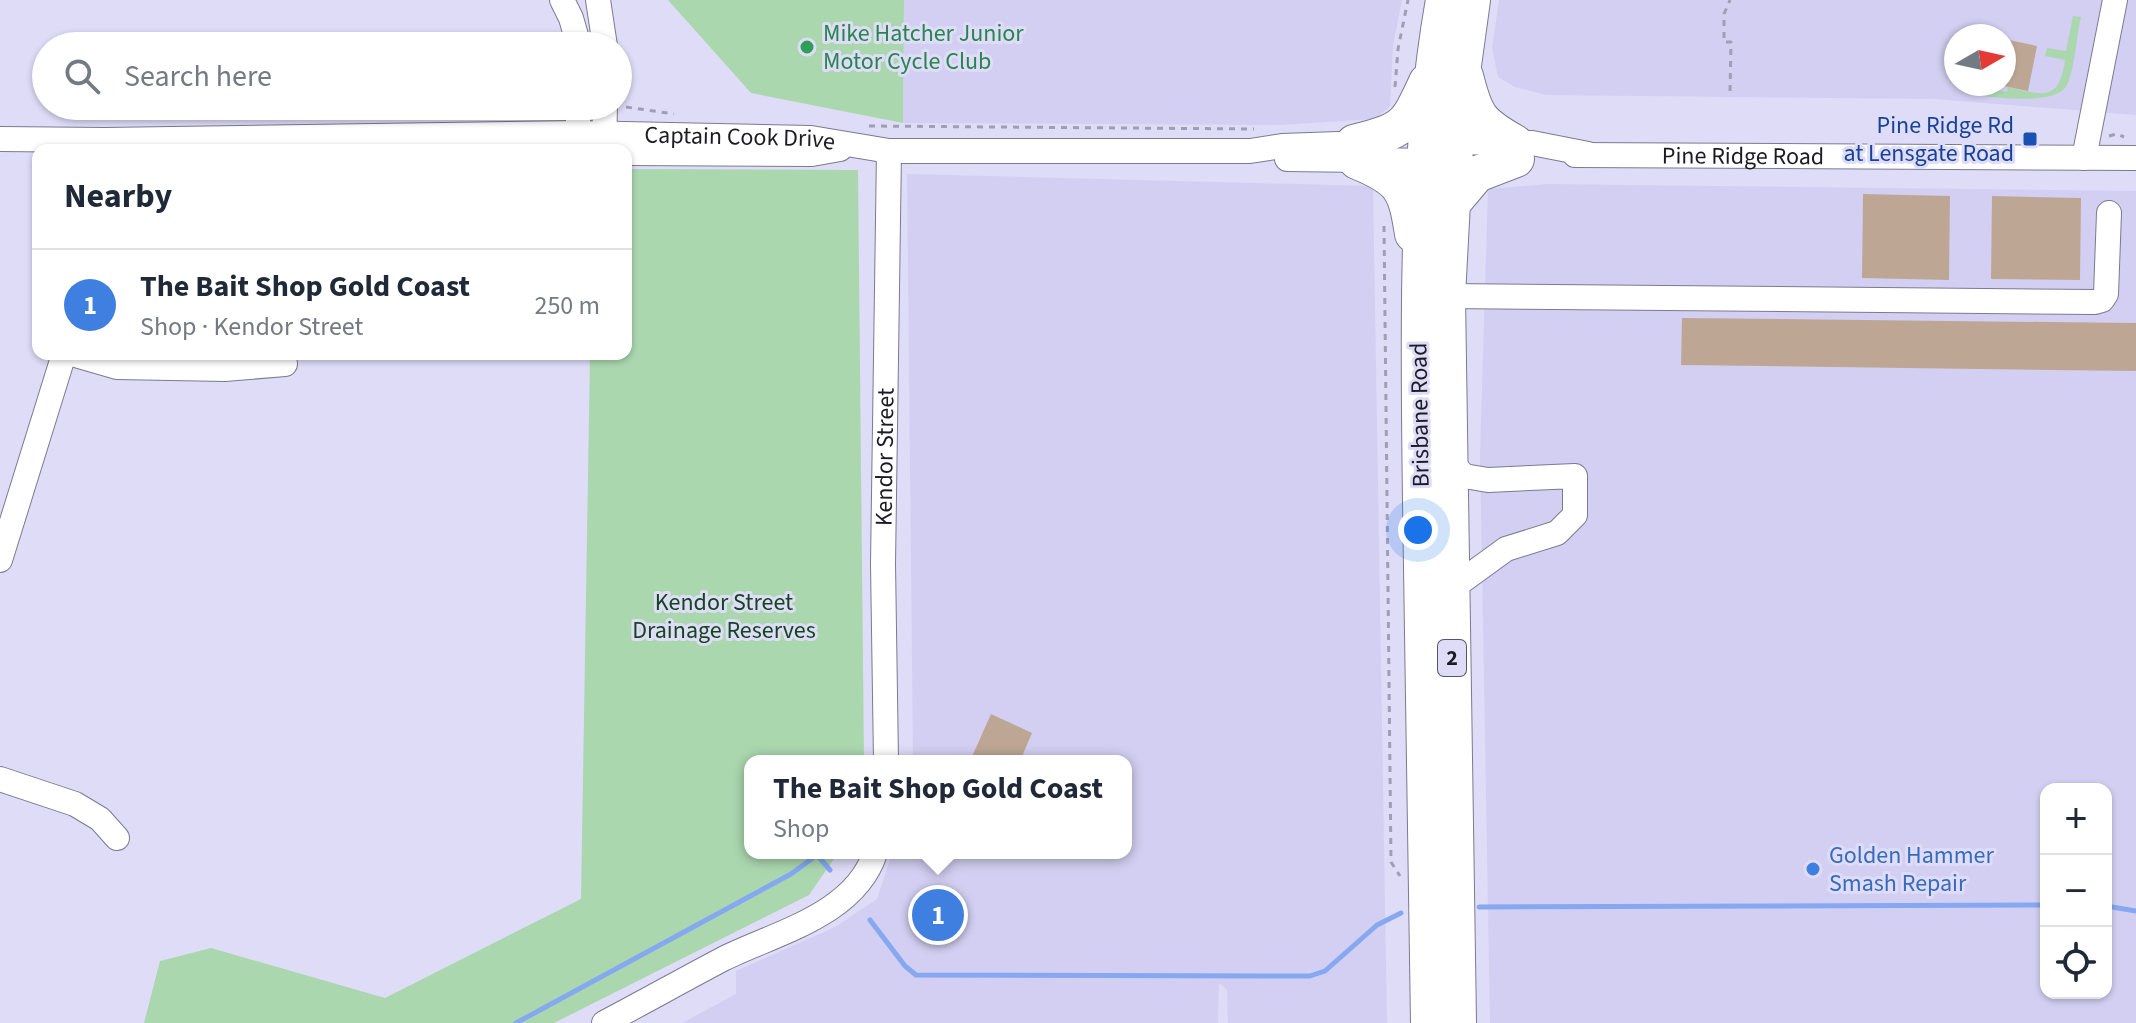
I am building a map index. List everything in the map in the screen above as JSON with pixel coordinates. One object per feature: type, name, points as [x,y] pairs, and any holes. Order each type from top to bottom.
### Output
[{"type":"highway","name":"Brisbane Road","points":[[1444,0],[1448,65]]},
{"type":"highway","name":"Brisbane Road","points":[[1429,1023],[1422,604],[1433,288],[1434,145],[1448,65],[1472,0]]},
{"type":"highway","points":[[1433,288],[1404,193],[1355,152],[1395,131],[1434,145],[1448,65]]},
{"type":"highway","points":[[1448,65],[1478,117],[1516,151],[1477,174],[1450,206]]},
{"type":"highway","name":"Brisbane Road","points":[[1434,145],[1450,206],[1433,288],[1449,459],[1458,1023]]},
{"type":"street","points":[[562,0],[575,32]]},
{"type":"street","points":[[598,0],[603,32]]},
{"type":"street","points":[[2084,158],[2115,0]]},
{"type":"street","points":[[577,141],[578,120]]},
{"type":"street","points":[[604,142],[610,120]]},
{"type":"street","name":"Captain Cook Drive","points":[[223,144],[604,142],[856,136],[889,151],[1250,151],[1281,159],[1355,152]]},
{"type":"street","name":"Captain Cook Drive","points":[[632,153],[812,154],[856,136]]},
{"type":"street","name":"Captain Cook Drive","points":[[0,139],[88,144]]},
{"type":"street","name":"Pine Ridge Road","points":[[1434,145],[1588,154],[2136,158]]},
{"type":"street","name":"Kendor Street","points":[[886,755],[883,564],[889,151]]},
{"type":"street","points":[[0,155],[32,156]]},
{"type":"street","points":[[1433,288],[2095,302],[2102,300],[2106,294],[2109,213]]},
{"type":"street","points":[[0,560],[62,360]]},
{"type":"street","points":[[93,360],[117,367],[225,369],[285,364]]},
{"type":"street","points":[[1449,459],[1464,476],[1488,480],[1575,476],[1575,515],[1557,533],[1506,549],[1451,589]]},
{"type":"street","points":[[0,779],[75,804],[100,819],[117,838]]},
{"type":"street","points":[[604,1023],[833,906],[857,885],[872,859]]},
{"type":"path","points":[[1408,0],[1398,49],[1396,114],[1434,145]]},
{"type":"path","points":[[1730,0],[1724,14],[1724,42],[1731,42],[1730,91]]},
{"type":"path","points":[[632,108],[684,114]]},
{"type":"path","points":[[856,136],[1268,129]]},
{"type":"path","points":[[1384,219],[1391,862],[1405,885]]},
{"type":"shaded area","points":[[904,0],[1402,0],[1393,46],[1390,106],[1375,119],[1280,125],[903,123]]},
{"type":"shaded area","points":[[1499,0],[2136,0],[2136,115],[1934,99],[1546,95],[1515,87],[1498,77],[1492,48]]},
{"type":"shaded area","points":[[907,174],[1373,186],[1387,1023],[1228,1023],[1227,990],[1219,983],[1218,1023],[682,1023],[736,994],[736,971],[835,927],[877,899],[890,859],[1132,859],[1132,755],[913,755]]},
{"type":"shaded area","points":[[1548,184],[2136,191],[2136,1023],[1490,1023],[1480,455],[1488,189]]},
{"type":"green space","name":"Mike Hatcher Junior Motor Cycle Club","points":[[668,0],[904,0],[903,123],[751,93]]},
{"type":"green space","points":[[2073,16],[2081,17],[2072,71],[2061,92],[2020,99],[1982,96],[2016,96],[2016,89],[2040,93],[2054,89],[2059,83],[2065,60],[2045,56],[2047,48],[2066,51]]},
{"type":"green space","name":"Kendor Street Drainage Reserves","points":[[632,169],[858,170],[864,755],[744,755],[744,859],[834,859],[809,895],[554,1023],[144,1023],[160,961],[211,948],[385,998],[581,899],[590,360],[632,360]]},
{"type":"building","points":[[2016,42],[2037,46],[2028,91],[2016,88]]},
{"type":"building","points":[[1863,194],[1950,196],[1949,280],[1862,278]]},
{"type":"building","points":[[1992,196],[2081,198],[2080,280],[1991,279]]},
{"type":"building","points":[[1682,318],[2136,323],[2136,371],[1681,365]]},
{"type":"building","points":[[991,714],[1032,733],[1023,755],[973,755]]},
{"type":"waterway","points":[[516,1023],[791,874],[812,859]]},
{"type":"waterway","points":[[820,859],[830,870]]},
{"type":"waterway","points":[[1479,907],[2040,905]]},
{"type":"waterway","points":[[2112,907],[2136,911]]},
{"type":"waterway","points":[[870,920],[905,966],[916,975],[1310,976],[1325,971],[1377,925],[1401,913]]},
{"type":"place","name":"Mike Hatcher Junior Motor Cycle Club","points":[[807,47]]},
{"type":"place","name":"Pine Ridge Rd at Lensgate Road","points":[[2030,139]]},
{"type":"place","name":"Golden Hammer Smash Repair","points":[[1813,869]]},
{"type":"place","name":"The Bait Shop Gold Coast","points":[[938,915]]}]
